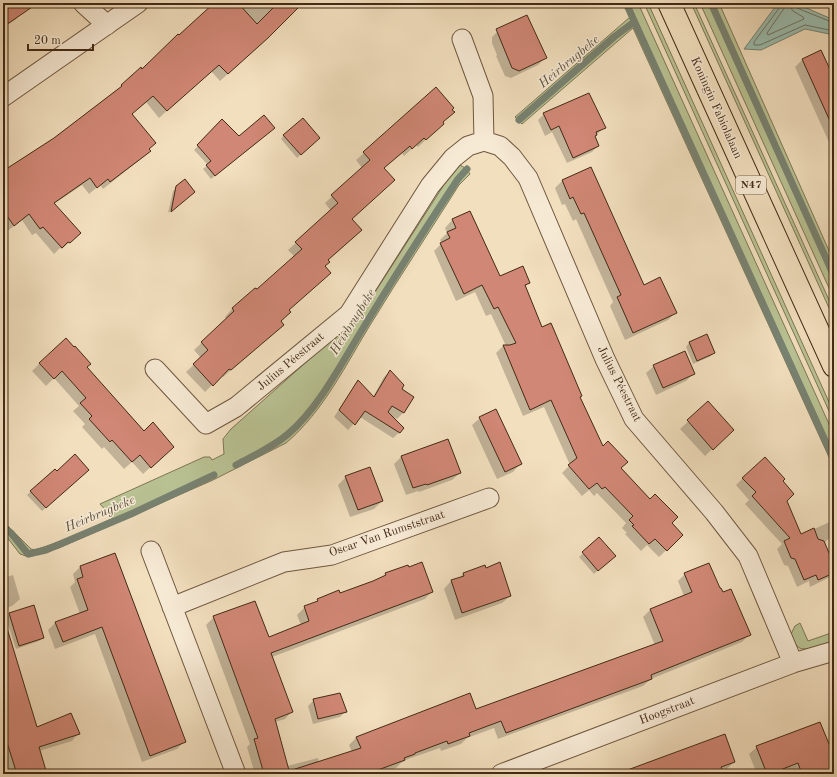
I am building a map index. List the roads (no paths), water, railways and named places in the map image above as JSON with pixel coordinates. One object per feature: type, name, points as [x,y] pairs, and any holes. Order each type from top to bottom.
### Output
[{"type":"main road","name":"Koningin Fabiolalaan","points":[[669,3],[834,366]]},
{"type":"street","points":[[83,3],[107,25]]},
{"type":"street","points":[[3,97],[138,3]]},
{"type":"street","points":[[462,39],[483,96],[484,140]]},
{"type":"street","name":"Julius Péestraat","points":[[155,369],[206,424],[236,407],[349,314],[430,186],[453,158],[468,146],[484,140],[500,146],[512,157],[528,178],[605,359],[634,419],[714,512],[748,556],[793,663]]},
{"type":"street","name":"Oscar Van Rumststraat","points":[[172,607],[284,562],[332,555],[489,498]]},
{"type":"street","points":[[151,551],[236,774]]},
{"type":"street","name":"Hoogstraat","points":[[501,774],[793,663],[834,651]]},
{"type":"water","points":[[778,3],[795,3],[834,20],[834,35],[805,29],[761,50],[744,49]]},
{"type":"waterway","points":[[626,3],[834,460]]},
{"type":"waterway","points":[[711,3],[834,276]]},
{"type":"waterway","name":"Heirbrugbeke","points":[[519,120],[614,37],[634,22]]},
{"type":"waterway","name":"Heirbrugbeke","points":[[236,465],[282,439],[299,424],[309,412],[328,385],[433,217],[458,179],[467,169]]},
{"type":"waterway","name":"Heirbrugbeke","points":[[3,527],[11,533],[28,554],[46,550],[131,514],[214,475]]}]
